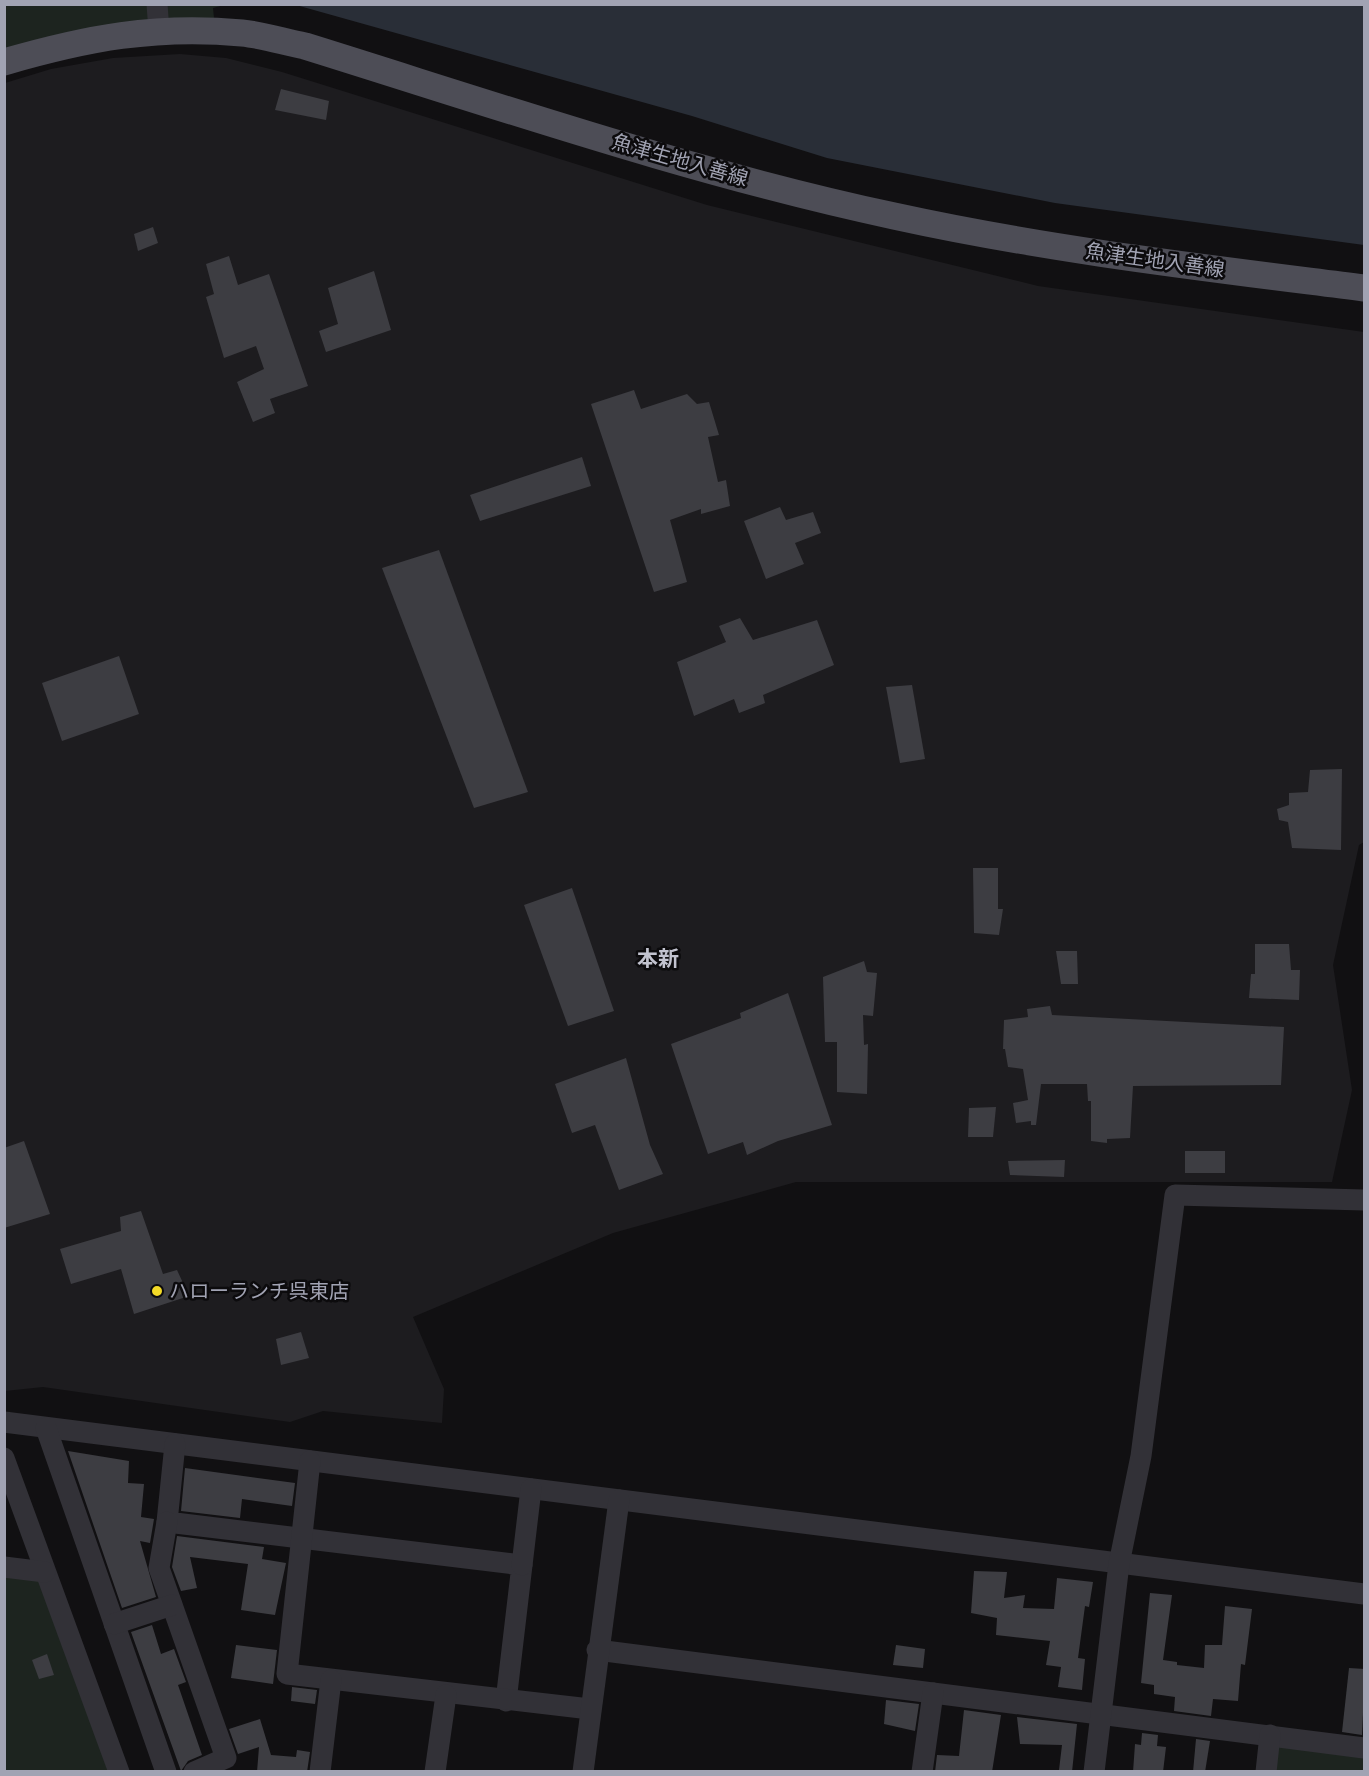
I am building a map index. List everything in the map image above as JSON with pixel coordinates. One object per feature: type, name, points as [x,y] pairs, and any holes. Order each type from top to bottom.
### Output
[{"type":"main road","name":"魚津生地入善線","points":[[4,62],[70,44],[125,33],[158,18],[305,46],[730,175],[891,216],[996,237],[1365,288]]},
{"type":"street","points":[[1094,1772],[1119,1564],[1141,1456],[1175,1195],[1365,1200]]},
{"type":"street","points":[[4,1422],[1365,1594]]},
{"type":"street","points":[[46,1428],[166,1772]]},
{"type":"street","points":[[175,1444],[167,1522],[159,1568],[226,1758],[194,1772]]},
{"type":"street","points":[[4,1458],[13,1508],[45,1572],[119,1772]]},
{"type":"street","points":[[310,1461],[287,1674],[446,1695],[590,1709]]},
{"type":"street","points":[[506,1701],[531,1489]]},
{"type":"street","points":[[583,1772],[597,1650],[619,1500]]},
{"type":"street","points":[[167,1522],[522,1565]]},
{"type":"street","points":[[4,1567],[45,1572]]},
{"type":"street","points":[[114,1624],[172,1605]]},
{"type":"street","points":[[597,1650],[1100,1712],[1365,1748]]},
{"type":"street","points":[[320,1772],[331,1680]]},
{"type":"street","points":[[922,1772],[933,1693]]},
{"type":"street","points":[[435,1772],[446,1695]]},
{"type":"street","points":[[1266,1772],[1270,1735]]},
{"type":"shaded area","points":[[5,5],[224,5],[213,8],[214,18],[5,64]]},
{"type":"shaded area","points":[[296,5],[1364,5],[1364,245],[1055,203],[827,158],[692,116]]},
{"type":"shaded area","points":[[180,54],[226,58],[282,72],[707,205],[1038,286],[1364,332],[1364,842],[1359,845],[1333,965],[1352,1090],[1332,1182],[796,1182],[613,1233],[413,1317],[444,1389],[442,1423],[323,1411],[290,1422],[43,1387],[5,1391],[5,83],[51,69],[113,58]]},
{"type":"shaded area","points":[[4,1573],[38,1575],[108,1771],[5,1771]]},
{"type":"shaded area","points":[[1283,1743],[1364,1754],[1364,1771],[1272,1772],[1275,1748]]},
{"type":"building","points":[[281,89],[329,101],[326,120],[275,110]]},
{"type":"building","points":[[153,227],[158,243],[138,251],[134,234]]},
{"type":"building","points":[[229,256],[238,285],[269,274],[308,386],[270,399],[275,413],[253,422],[237,382],[264,369],[256,346],[224,358],[206,297],[214,294],[206,264]]},
{"type":"building","points":[[374,271],[391,330],[326,352],[319,331],[338,324],[328,288]]},
{"type":"building","points":[[634,390],[641,409],[687,394],[697,404],[709,402],[719,435],[708,437],[718,482],[726,480],[730,506],[701,514],[701,509],[670,520],[687,582],[654,592],[591,404]]},
{"type":"building","points":[[582,457],[591,486],[480,521],[470,495]]},
{"type":"building","points":[[780,507],[786,520],[813,512],[821,533],[795,543],[804,564],[766,579],[744,521]]},
{"type":"building","points":[[439,550],[528,792],[474,808],[382,568]]},
{"type":"building","points":[[740,618],[753,640],[817,620],[834,665],[763,695],[765,703],[739,713],[734,699],[694,716],[677,662],[726,642],[719,626]]},
{"type":"building","points":[[119,656],[139,714],[62,741],[42,683]]},
{"type":"building","points":[[912,685],[925,759],[900,763],[886,687]]},
{"type":"building","points":[[1342,769],[1341,850],[1292,848],[1288,822],[1279,820],[1277,809],[1289,805],[1289,793],[1308,792],[1310,770]]},
{"type":"building","points":[[973,868],[998,868],[998,909],[1003,909],[999,935],[974,933]]},
{"type":"building","points":[[572,888],[614,1011],[568,1026],[524,905]]},
{"type":"building","points":[[1255,944],[1289,944],[1291,970],[1300,970],[1299,1000],[1249,998],[1251,974],[1255,974]]},
{"type":"building","points":[[1056,951],[1077,951],[1078,984],[1061,984]]},
{"type":"building","points":[[864,961],[867,972],[877,973],[873,1016],[863,1015],[864,1045],[868,1044],[867,1094],[837,1092],[837,1042],[825,1042],[823,977]]},
{"type":"building","points":[[788,993],[832,1125],[778,1141],[747,1155],[743,1142],[708,1154],[671,1044],[741,1018],[740,1013]]},
{"type":"building","points":[[1050,1006],[1052,1015],[1284,1027],[1281,1085],[1133,1086],[1130,1138],[1107,1139],[1107,1143],[1091,1141],[1091,1101],[1088,1101],[1087,1084],[1041,1084],[1036,1125],[1031,1125],[1031,1121],[1016,1123],[1013,1103],[1028,1100],[1023,1069],[1008,1067],[1005,1049],[1003,1049],[1004,1020],[1028,1017],[1027,1009]]},
{"type":"building","points":[[626,1058],[650,1145],[663,1174],[619,1190],[595,1125],[572,1133],[555,1084]]},
{"type":"building","points":[[996,1107],[993,1137],[968,1137],[969,1108]]},
{"type":"building","points":[[24,1141],[50,1214],[4,1228],[4,1148]]},
{"type":"building","points":[[1185,1151],[1225,1151],[1225,1173],[1185,1173]]},
{"type":"building","points":[[1065,1160],[1064,1177],[1010,1175],[1008,1161]]},
{"type":"building","points":[[141,1211],[163,1274],[177,1270],[189,1296],[134,1314],[121,1269],[71,1284],[60,1249],[121,1231],[120,1217]]},
{"type":"building","points":[[301,1332],[309,1358],[281,1365],[276,1339]]},
{"type":"building","points":[[68,1451],[129,1461],[128,1483],[144,1484],[141,1517],[154,1519],[150,1543],[140,1541],[156,1597],[122,1608]]},
{"type":"building","points":[[185,1468],[295,1483],[292,1506],[242,1499],[240,1518],[181,1511]]},
{"type":"building","points":[[177,1536],[264,1547],[262,1559],[286,1563],[275,1615],[241,1610],[248,1564],[190,1557],[197,1588],[181,1591],[172,1567]]},
{"type":"building","points":[[974,1571],[1007,1572],[1004,1598],[1025,1595],[1023,1608],[1054,1609],[1057,1578],[1093,1582],[1089,1607],[1085,1606],[1078,1658],[1085,1659],[1082,1690],[1058,1687],[1061,1667],[1046,1665],[1050,1641],[996,1635],[997,1618],[971,1613]]},
{"type":"building","points":[[1150,1593],[1172,1595],[1163,1660],[1177,1662],[1177,1665],[1204,1668],[1205,1645],[1222,1645],[1225,1606],[1252,1609],[1245,1665],[1241,1664],[1238,1701],[1213,1699],[1211,1716],[1174,1711],[1175,1697],[1154,1694],[1154,1685],[1141,1683]]},
{"type":"building","points":[[152,1625],[161,1654],[174,1649],[186,1682],[178,1685],[202,1755],[188,1761],[181,1771],[131,1632]]},
{"type":"building","points":[[236,1645],[277,1650],[273,1684],[231,1678]]},
{"type":"building","points":[[896,1645],[925,1649],[923,1668],[893,1665]]},
{"type":"building","points":[[47,1654],[54,1675],[39,1679],[32,1660]]},
{"type":"building","points":[[1349,1668],[1365,1669],[1362,1735],[1342,1732]]},
{"type":"building","points":[[292,1687],[317,1690],[315,1704],[291,1701]]},
{"type":"building","points":[[886,1700],[919,1704],[915,1731],[884,1724]]},
{"type":"building","points":[[964,1710],[1001,1715],[992,1772],[935,1772],[937,1755],[959,1756]]},
{"type":"building","points":[[1017,1717],[1077,1724],[1072,1772],[1059,1770],[1062,1745],[1020,1744]]},
{"type":"building","points":[[260,1719],[271,1755],[296,1757],[297,1750],[310,1752],[307,1772],[257,1772],[259,1747],[238,1754],[229,1729]]},
{"type":"building","points":[[1142,1733],[1158,1735],[1157,1746],[1166,1747],[1163,1772],[1133,1772],[1135,1744],[1141,1745]]},
{"type":"building","points":[[1196,1739],[1210,1741],[1205,1772],[1193,1772]]},
{"type":"place","name":"ハローランチ呉東店","points":[[157,1291]]},
{"type":"district","name":"本新","points":[[658,958]]}]
